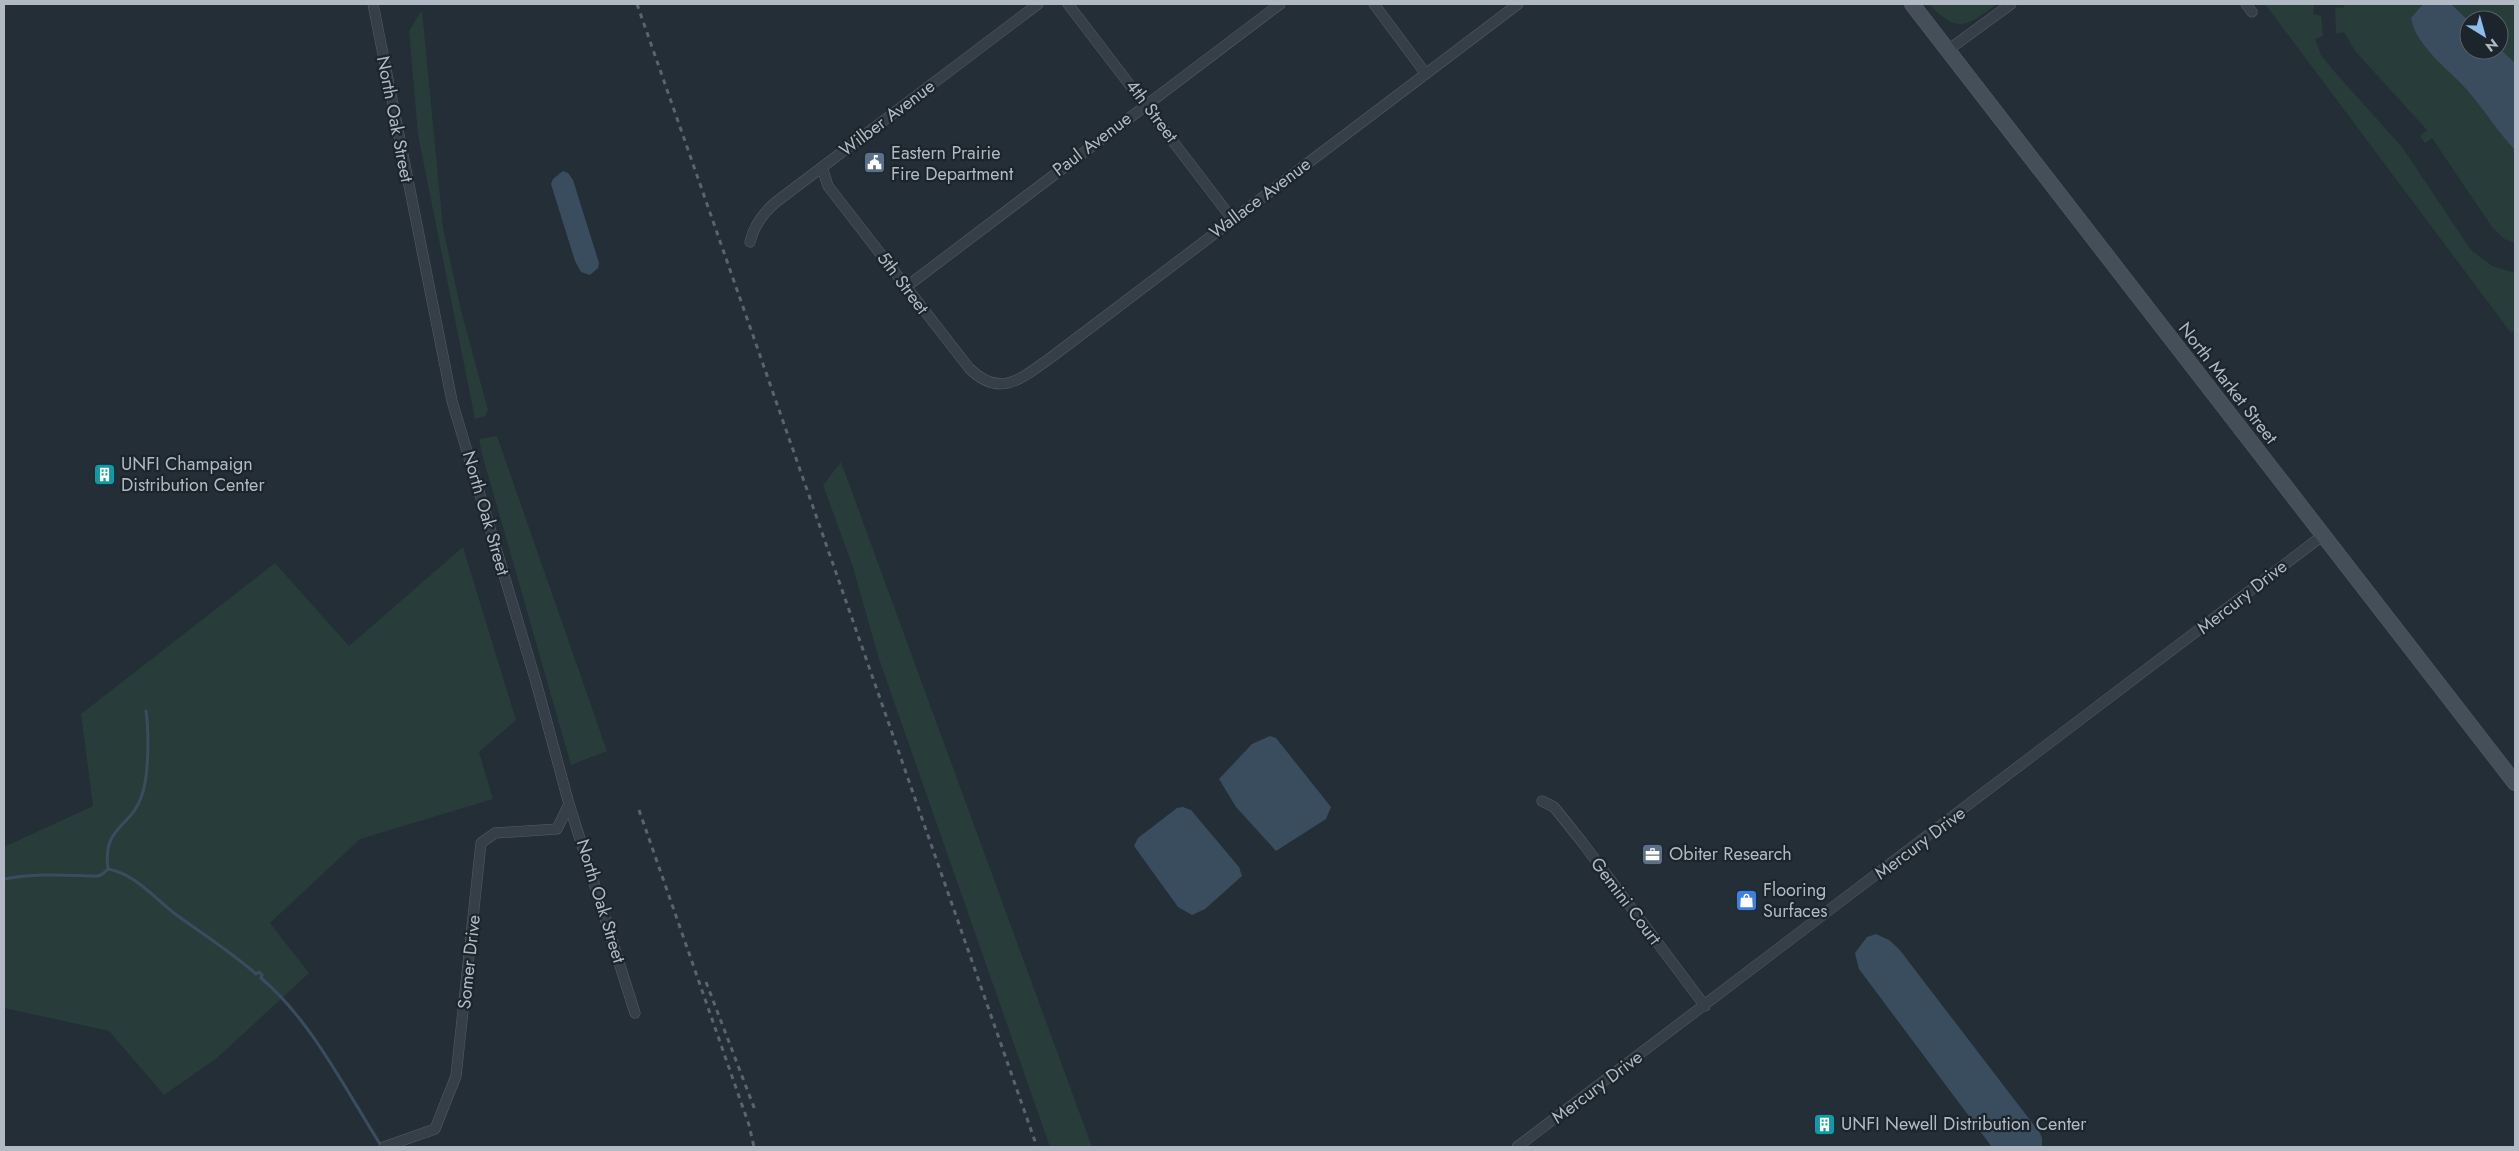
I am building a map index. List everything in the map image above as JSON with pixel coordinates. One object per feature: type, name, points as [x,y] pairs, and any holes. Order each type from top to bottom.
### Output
[{"type":"main road","name":"North Market Street","points":[[1912,4],[2515,783]]},
{"type":"street","name":"North Oak Street","points":[[372,4],[452,400],[536,682],[569,804],[635,1013]]},
{"type":"street","name":"Wilber Avenue","points":[[750,242],[753,230],[766,211],[1038,4]]},
{"type":"street","name":"4th Street","points":[[1068,4],[1146,103],[1233,220]]},
{"type":"street","name":"Paul Avenue","points":[[906,287],[1146,103],[1280,4]]},
{"type":"street","points":[[1374,4],[1426,74]]},
{"type":"street","name":"Wallace Avenue","points":[[999,385],[1024,377],[1518,4]]},
{"type":"street","points":[[1948,50],[2011,4]]},
{"type":"street","name":"5th Street","points":[[822,167],[828,186],[968,368],[984,381],[999,385]]},
{"type":"street","name":"Mercury Drive","points":[[1517,1147],[1706,1006],[2322,536]]},
{"type":"street","name":"Gemini Court","points":[[1542,801],[1554,807],[1582,842],[1706,1006]]},
{"type":"street","name":"Somer Drive","points":[[384,1147],[435,1129],[456,1076],[481,843],[495,833],[558,829],[569,804]]},
{"type":"green space","points":[[1929,4],[1997,4],[1978,18],[1963,24],[1948,20]]},
{"type":"green space","points":[[2265,4],[2314,4],[2313,14],[2321,16],[2323,36],[2315,39],[2321,55],[2402,147],[2471,250],[2492,266],[2515,273],[2515,330],[2511,333]]},
{"type":"green space","points":[[2345,4],[2423,4],[2421,5],[2425,47],[2472,96],[2515,150],[2515,243],[2504,239],[2492,227],[2432,138],[2425,143],[2420,136],[2427,130],[2355,51],[2344,32],[2336,34],[2335,7],[2343,8]]},
{"type":"green space","points":[[2451,4],[2515,4],[2515,63],[2509,57],[2509,10],[2459,10],[2459,12]]},
{"type":"green space","points":[[422,10],[443,228],[461,310],[488,410],[485,416],[475,419],[418,135],[409,31]]},
{"type":"green space","points":[[497,436],[607,751],[571,765],[482,454],[479,439]]},
{"type":"green space","points":[[841,462],[1092,1147],[1050,1147],[878,656],[853,567],[823,485]]},
{"type":"green space","points":[[463,547],[516,720],[479,752],[493,799],[360,839],[270,923],[309,973],[217,1058],[164,1095],[109,1031],[4,1008],[4,847],[93,806],[81,714],[275,563],[349,646]]},
{"type":"water","points":[[2423,4],[2451,4],[2459,12],[2459,60],[2509,60],[2509,57],[2515,63],[2515,150],[2472,96],[2427,50],[2414,29],[2411,18]]},
{"type":"water","points":[[563,171],[568,173],[573,180],[599,263],[598,268],[590,275],[581,272],[575,261],[551,184],[553,179]]},
{"type":"water","points":[[1270,736],[1276,738],[1331,807],[1326,819],[1276,851],[1236,807],[1219,779],[1252,744]]},
{"type":"water","points":[[1183,807],[1191,810],[1239,867],[1242,876],[1205,909],[1192,915],[1178,907],[1134,846],[1138,838],[1177,808]]},
{"type":"water","points":[[1876,934],[1889,940],[1899,949],[2040,1133],[2042,1147],[1992,1147],[1859,969],[1855,953],[1867,937]]},
{"type":"waterway","points":[[108,869],[107,855],[109,844],[113,835],[137,806],[144,787],[148,753],[146,711]]},
{"type":"waterway","points":[[4,879],[38,875],[96,876],[108,869],[128,876],[137,882],[178,916],[256,974],[259,972],[262,975],[261,978],[279,995],[312,1036],[382,1147]]},
{"type":"railway","points":[[637,4],[1037,1147]]},
{"type":"railway","points":[[639,810],[749,1125],[754,1147]]},
{"type":"railway","points":[[706,982],[755,1110]]},
{"type":"place","name":"Eastern Prairie Fire Department","points":[[875,163]]},
{"type":"place","name":"UNFI Champaign Distribution Center","points":[[105,474]]},
{"type":"place","name":"Obiter Research","points":[[1653,854]]},
{"type":"place","name":"Flooring Surfaces","points":[[1747,900]]},
{"type":"place","name":"UNFI Newell Distribution Center","points":[[1825,1124]]}]
